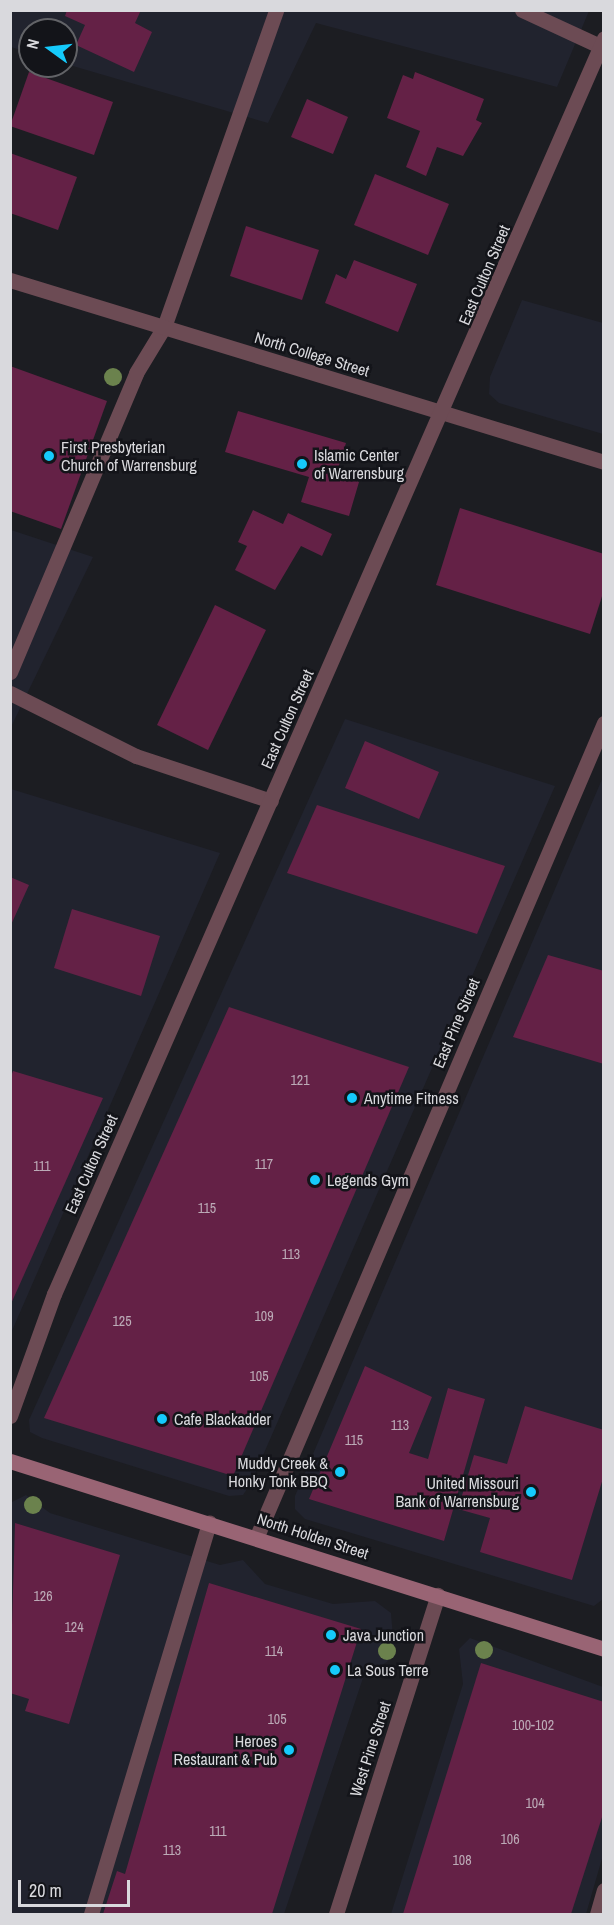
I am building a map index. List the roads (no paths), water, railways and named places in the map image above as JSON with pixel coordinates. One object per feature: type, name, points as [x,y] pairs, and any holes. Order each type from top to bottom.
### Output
[{"type":"main road","name":"North Holden Street","points":[[10,1461],[257,1536],[603,1649]]},
{"type":"street","points":[[10,672],[136,373],[164,327],[276,10]]},
{"type":"street","points":[[518,12],[602,42]]},
{"type":"street","name":"East Culton Street","points":[[10,1416],[54,1294],[443,414],[602,42]]},
{"type":"street","name":"North College Street","points":[[10,280],[603,462]]},
{"type":"street","points":[[10,693],[136,756],[271,801]]},
{"type":"street","name":"East Pine Street","points":[[257,1536],[603,723]]},
{"type":"street","points":[[92,1914],[209,1522]]},
{"type":"street","name":"West Pine Street","points":[[336,1914],[438,1595]]},
{"type":"street","points":[[597,1914],[603,1890]]},
{"type":"place","name":"First Presbyterian Church of Warrensburg","points":[[49,456]]},
{"type":"place","name":"Islamic Center of Warrensburg","points":[[302,464]]},
{"type":"place","name":"Anytime Fitness","points":[[352,1098]]},
{"type":"place","name":"Legends Gym","points":[[315,1180]]},
{"type":"place","name":"Cafe Blackadder","points":[[162,1419]]},
{"type":"place","name":"Muddy Creek & Honky Tonk BBQ","points":[[340,1472]]},
{"type":"place","name":"United Missouri Bank of Warrensburg","points":[[531,1492]]},
{"type":"place","name":"Java Junction","points":[[331,1635]]},
{"type":"place","name":"La Sous Terre","points":[[335,1670]]},
{"type":"place","name":"Heroes Restaurant & Pub","points":[[289,1750]]}]
